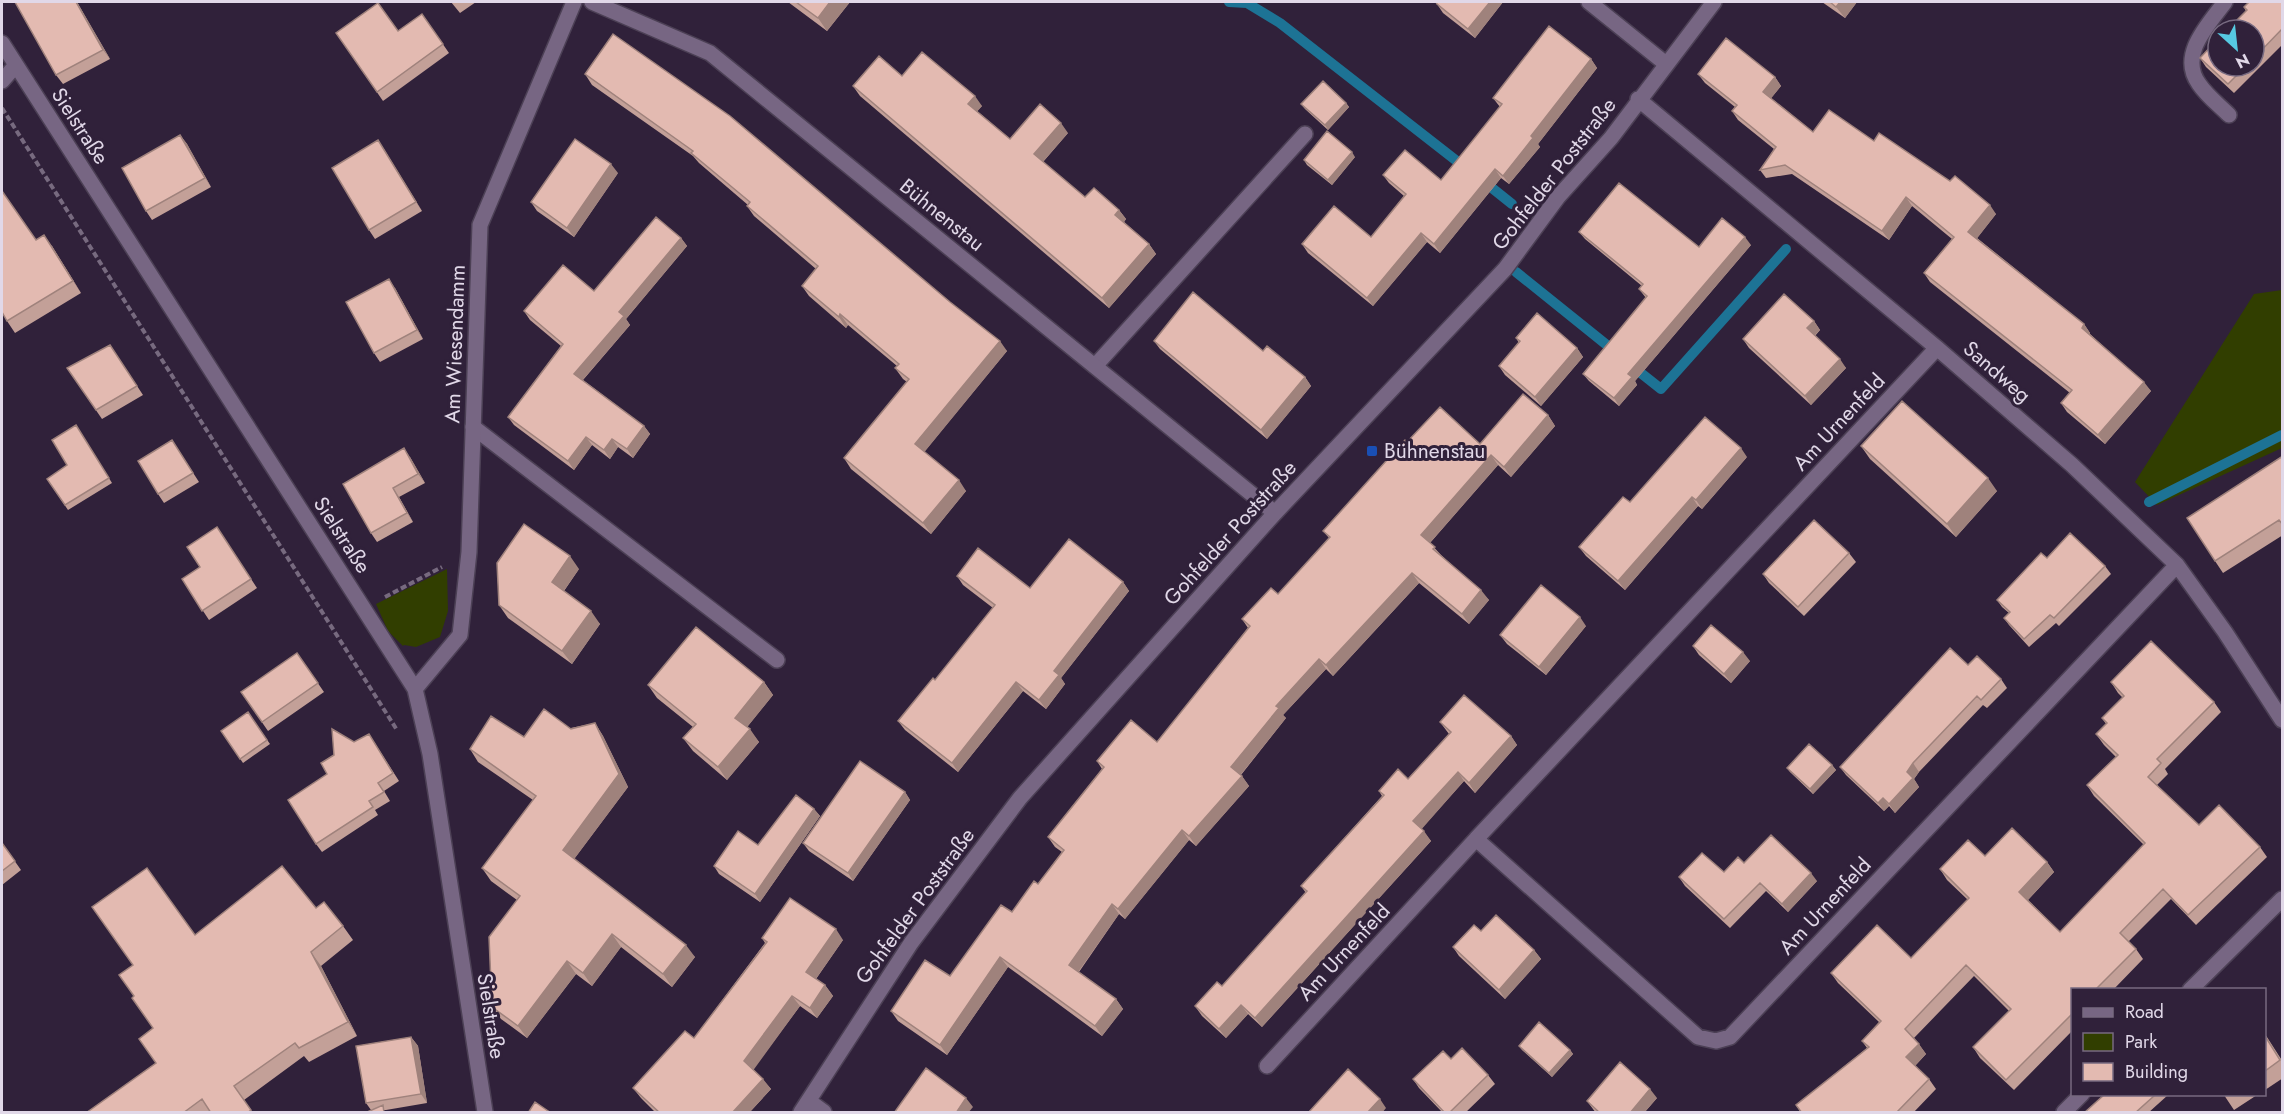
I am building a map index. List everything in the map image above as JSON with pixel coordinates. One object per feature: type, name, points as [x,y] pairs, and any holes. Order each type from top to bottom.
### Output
[{"type":"street","name":"Am Wiesendamm","points":[[415,689],[460,635],[469,552],[480,225],[574,2]]},
{"type":"street","name":"Bühnenstau","points":[[592,2],[710,53],[1275,513]]},
{"type":"street","points":[[1589,2],[1666,64]]},
{"type":"street","name":"Gohfelder Poststraße","points":[[805,1107],[911,943],[1020,798],[1275,513],[1506,269],[1558,198],[1611,138],[1638,99],[1714,2]]},
{"type":"street","points":[[2225,2],[2193,48],[2191,65],[2198,84],[2229,115]]},
{"type":"street","name":"Sielstraße","points":[[2,43],[415,689],[430,753],[485,1113]]},
{"type":"street","points":[[2,81],[16,65]]},
{"type":"street","name":"Sandweg","points":[[1638,99],[1937,348],[2072,465],[2177,565],[2283,720]]},
{"type":"street","points":[[1095,366],[1305,134]]},
{"type":"street","name":"Am Urnenfeld","points":[[1267,1066],[1476,839],[1937,348]]},
{"type":"street","points":[[473,427],[777,660]]},
{"type":"street","name":"Am Urnenfeld","points":[[1476,839],[1698,1037],[1716,1041],[1730,1037],[2177,565]]},
{"type":"street","points":[[2192,988],[2283,899]]},
{"type":"street","points":[[2064,1113],[2081,1096]]},
{"type":"street","points":[[805,1107],[824,1113]]},
{"type":"path","points":[[2,108],[397,730]]},
{"type":"path","points":[[364,608],[469,552]]},
{"type":"green space","points":[[2282,290],[2282,448],[2157,505],[2135,482],[2254,294]]},
{"type":"green space","points":[[447,569],[448,611],[440,637],[416,647],[403,646],[388,631],[376,604]]},
{"type":"building","points":[[15,2],[76,2],[103,50],[56,75]]},
{"type":"building","points":[[796,2],[830,2],[818,18]]},
{"type":"building","points":[[1436,2],[1490,2],[1468,29]]},
{"type":"building","points":[[1830,2],[1840,2],[1836,7]]},
{"type":"building","points":[[2249,2],[2283,2],[2283,28],[2266,46],[2266,18],[2239,18],[2247,10],[2244,7]]},
{"type":"building","points":[[378,3],[398,31],[422,14],[443,44],[377,92],[336,33]]},
{"type":"building","points":[[1549,26],[1591,59],[1503,176],[1495,169],[1434,244],[1421,233],[1367,298],[1302,244],[1334,206],[1371,237],[1406,194],[1383,175],[1405,150],[1441,180],[1502,104],[1493,98]]},
{"type":"building","points":[[613,34],[730,116],[950,302],[1000,341],[915,444],[959,480],[923,523],[844,458],[909,379],[895,368],[899,364],[840,314],[839,317],[802,286],[818,266],[747,206],[750,202],[691,153],[693,151],[585,74]]},
{"type":"building","points":[[1726,38],[1775,77],[1763,92],[1813,132],[1829,110],[1874,141],[1879,133],[1950,181],[1955,176],[1990,205],[1968,232],[2084,324],[2082,328],[2144,382],[2098,435],[2061,403],[2072,390],[1924,273],[1954,237],[1906,197],[1882,231],[1785,165],[1760,170],[1776,147],[1732,111],[1737,105],[1698,74]]},
{"type":"building","points":[[922,52],[975,96],[968,104],[1010,139],[1040,104],[1061,123],[1034,154],[1085,197],[1094,188],[1119,210],[1115,215],[1149,244],[1102,298],[853,86],[879,56],[902,76]]},
{"type":"building","points":[[2206,52],[2206,64],[2200,58]]},
{"type":"building","points":[[2222,78],[2234,78],[2228,84]]},
{"type":"building","points":[[1323,81],[1346,103],[1325,125],[1301,104]]},
{"type":"building","points":[[1327,131],[1352,152],[1328,180],[1304,160]]},
{"type":"building","points":[[180,135],[205,178],[146,211],[122,168]]},
{"type":"building","points":[[575,139],[611,164],[567,228],[531,202]]},
{"type":"building","points":[[378,140],[416,202],[369,230],[332,168]]},
{"type":"building","points":[[1619,183],[1699,247],[1722,218],[1745,237],[1628,374],[1632,377],[1614,398],[1583,374],[1647,296],[1639,289],[1643,284],[1579,232]]},
{"type":"building","points":[[2,191],[36,240],[44,235],[73,281],[7,321],[2,312]]},
{"type":"building","points":[[656,217],[681,238],[619,312],[624,316],[574,374],[644,426],[627,449],[612,439],[604,450],[586,437],[568,461],[508,417],[563,344],[524,311],[563,265],[594,291]]},
{"type":"building","points":[[389,279],[417,330],[374,353],[346,302]]},
{"type":"building","points":[[1193,292],[1263,351],[1267,346],[1305,377],[1261,430],[1154,341]]},
{"type":"building","points":[[1784,294],[1814,321],[1807,328],[1840,359],[1805,396],[1743,339]]},
{"type":"building","points":[[1537,313],[1577,348],[1535,397],[1499,366],[1520,341],[1516,338]]},
{"type":"building","points":[[110,345],[137,386],[96,410],[67,368]]},
{"type":"building","points":[[1523,394],[1548,415],[1504,467],[1491,455],[1421,535],[1435,547],[1433,549],[1481,590],[1462,614],[1412,573],[1326,665],[1319,659],[1276,706],[1279,708],[1231,767],[1242,776],[1189,836],[1182,830],[1118,909],[1112,904],[1069,965],[1116,999],[1095,1026],[1000,957],[940,1045],[891,1011],[925,960],[950,976],[1001,905],[1012,912],[1034,881],[1038,884],[1064,850],[1048,837],[1104,767],[1097,761],[1131,720],[1157,742],[1250,626],[1242,619],[1271,588],[1278,594],[1330,537],[1323,531],[1405,440],[1407,442],[1440,407],[1480,444]]},
{"type":"building","points":[[1902,401],[1988,478],[1947,524],[1861,446]]},
{"type":"building","points":[[1705,417],[1741,448],[1696,500],[1692,497],[1618,581],[1579,547],[1623,497],[1630,502]]},
{"type":"building","points":[[76,425],[109,478],[65,505],[47,479],[67,465],[52,440]]},
{"type":"building","points":[[172,440],[193,473],[158,494],[138,461]]},
{"type":"building","points":[[404,448],[418,474],[393,488],[407,513],[371,533],[343,484]]},
{"type":"building","points":[[2283,456],[2283,525],[2279,520],[2215,561],[2187,518]]},
{"type":"building","points":[[1814,520],[1849,553],[1798,607],[1763,574]]},
{"type":"building","points":[[524,524],[570,556],[552,582],[591,611],[562,651],[499,605],[497,563]]},
{"type":"building","points":[[217,527],[251,579],[202,611],[182,579],[200,567],[187,547]]},
{"type":"building","points":[[2070,533],[2105,566],[2054,618],[2050,615],[2024,639],[2004,618],[2010,612],[1997,600],[2041,553],[2047,558]]},
{"type":"building","points":[[1069,539],[1123,582],[1054,671],[1059,675],[1039,700],[1016,682],[952,763],[898,721],[933,678],[935,680],[995,605],[957,576],[978,548],[1030,588]]},
{"type":"building","points":[[1541,585],[1580,617],[1539,667],[1500,635]]},
{"type":"building","points":[[1711,625],[1743,652],[1724,674],[1693,646]]},
{"type":"building","points":[[696,627],[764,682],[735,718],[750,729],[718,767],[683,738],[696,724],[648,685]]},
{"type":"building","points":[[2151,641],[2214,702],[2157,759],[2161,763],[2148,777],[2199,825],[2219,805],[2260,847],[2188,915],[2163,889],[2120,933],[2136,949],[2097,988],[2071,988],[2071,1015],[2006,1080],[1973,1047],[2011,1009],[1966,965],[1905,1029],[1919,1044],[1906,1057],[1929,1079],[1896,1113],[1802,1113],[1796,1105],[1869,1047],[1862,1041],[1881,1021],[1831,973],[1877,925],[1911,958],[1969,898],[1940,869],[1968,840],[1985,856],[2012,828],[2047,862],[2019,892],[2060,932],[2145,843],[2087,785],[2118,755],[2096,734],[2107,723],[2102,718],[2124,696],[2111,682]]},
{"type":"building","points":[[1950,648],[1968,665],[1977,656],[2001,679],[1981,700],[1977,696],[1913,763],[1907,772],[1913,778],[1889,804],[1883,798],[1878,803],[1840,767]]},
{"type":"building","points":[[297,653],[318,683],[262,722],[241,692]]},
{"type":"building","points":[[1464,695],[1511,736],[1469,783],[1458,772],[1413,821],[1424,831],[1255,1018],[1241,1005],[1219,1029],[1195,1006],[1217,982],[1222,986],[1307,891],[1301,886],[1384,795],[1379,791],[1398,769],[1408,779],[1451,732],[1440,722]]},
{"type":"building","points":[[544,709],[571,729],[595,723],[619,774],[563,850],[686,945],[663,974],[612,934],[583,973],[567,961],[518,1026],[492,1007],[489,937],[520,896],[482,868],[536,796],[470,749],[491,716],[524,737]]},
{"type":"building","points":[[248,712],[267,740],[240,759],[221,731]]},
{"type":"building","points":[[332,729],[354,742],[369,734],[393,773],[378,783],[384,792],[369,801],[373,807],[316,844],[288,800],[327,774],[321,763],[334,755]]},
{"type":"building","points":[[1809,744],[1832,765],[1810,789],[1787,768]]},
{"type":"building","points":[[860,761],[905,792],[848,873],[803,843]]},
{"type":"building","points":[[796,795],[814,809],[755,894],[714,866],[738,831],[758,845]]},
{"type":"building","points":[[1771,835],[1811,873],[1782,904],[1760,883],[1724,919],[1679,877],[1702,853],[1724,872],[1738,857],[1744,863]]},
{"type":"building","points":[[2,843],[15,861],[2,871]]},
{"type":"building","points":[[282,866],[316,908],[324,902],[343,926],[311,952],[348,1022],[299,1048],[295,1043],[234,1086],[251,1110],[247,1113],[211,1113],[202,1099],[183,1113],[86,1113],[156,1063],[139,1039],[153,1028],[119,975],[133,965],[92,907],[147,868],[195,935]]},
{"type":"building","points":[[790,898],[836,929],[806,972],[825,985],[810,1008],[792,996],[744,1061],[763,1079],[732,1113],[660,1113],[633,1088],[685,1031],[694,1038],[767,942],[762,938]]},
{"type":"building","points":[[1496,915],[1534,950],[1499,990],[1453,947],[1474,925],[1481,931]]},
{"type":"building","points":[[1539,1022],[1570,1050],[1549,1073],[1519,1046]]},
{"type":"building","points":[[411,1037],[421,1094],[366,1103],[356,1046]]},
{"type":"building","points":[[2266,1038],[2280,1060],[2266,1070]]},
{"type":"building","points":[[1462,1048],[1488,1075],[1449,1113],[1445,1113],[1413,1079],[1443,1051],[1451,1059]]},
{"type":"building","points":[[1620,1062],[1650,1089],[1630,1113],[1600,1113],[1587,1101]]},
{"type":"building","points":[[926,1068],[966,1098],[956,1113],[894,1113]]},
{"type":"building","points":[[1348,1069],[1380,1099],[1367,1113],[1308,1113]]},
{"type":"building","points":[[2103,1096],[2154,1096],[2135,1113],[2084,1113]]},
{"type":"building","points":[[535,1102],[551,1113],[528,1113]]},
{"type":"building","points":[[383,1105],[384,1113],[365,1113]]},
{"type":"waterway","points":[[1229,2],[1247,3],[1280,23],[1467,169]]},
{"type":"waterway","points":[[1482,180],[1512,204]]},
{"type":"waterway","points":[[1632,366],[1661,389],[1786,249]]},
{"type":"waterway","points":[[1516,272],[1618,354]]},
{"type":"waterway","points":[[2149,502],[2282,435]]},
{"type":"place","name":"Bühnenstau","points":[[1372,451]]}]
